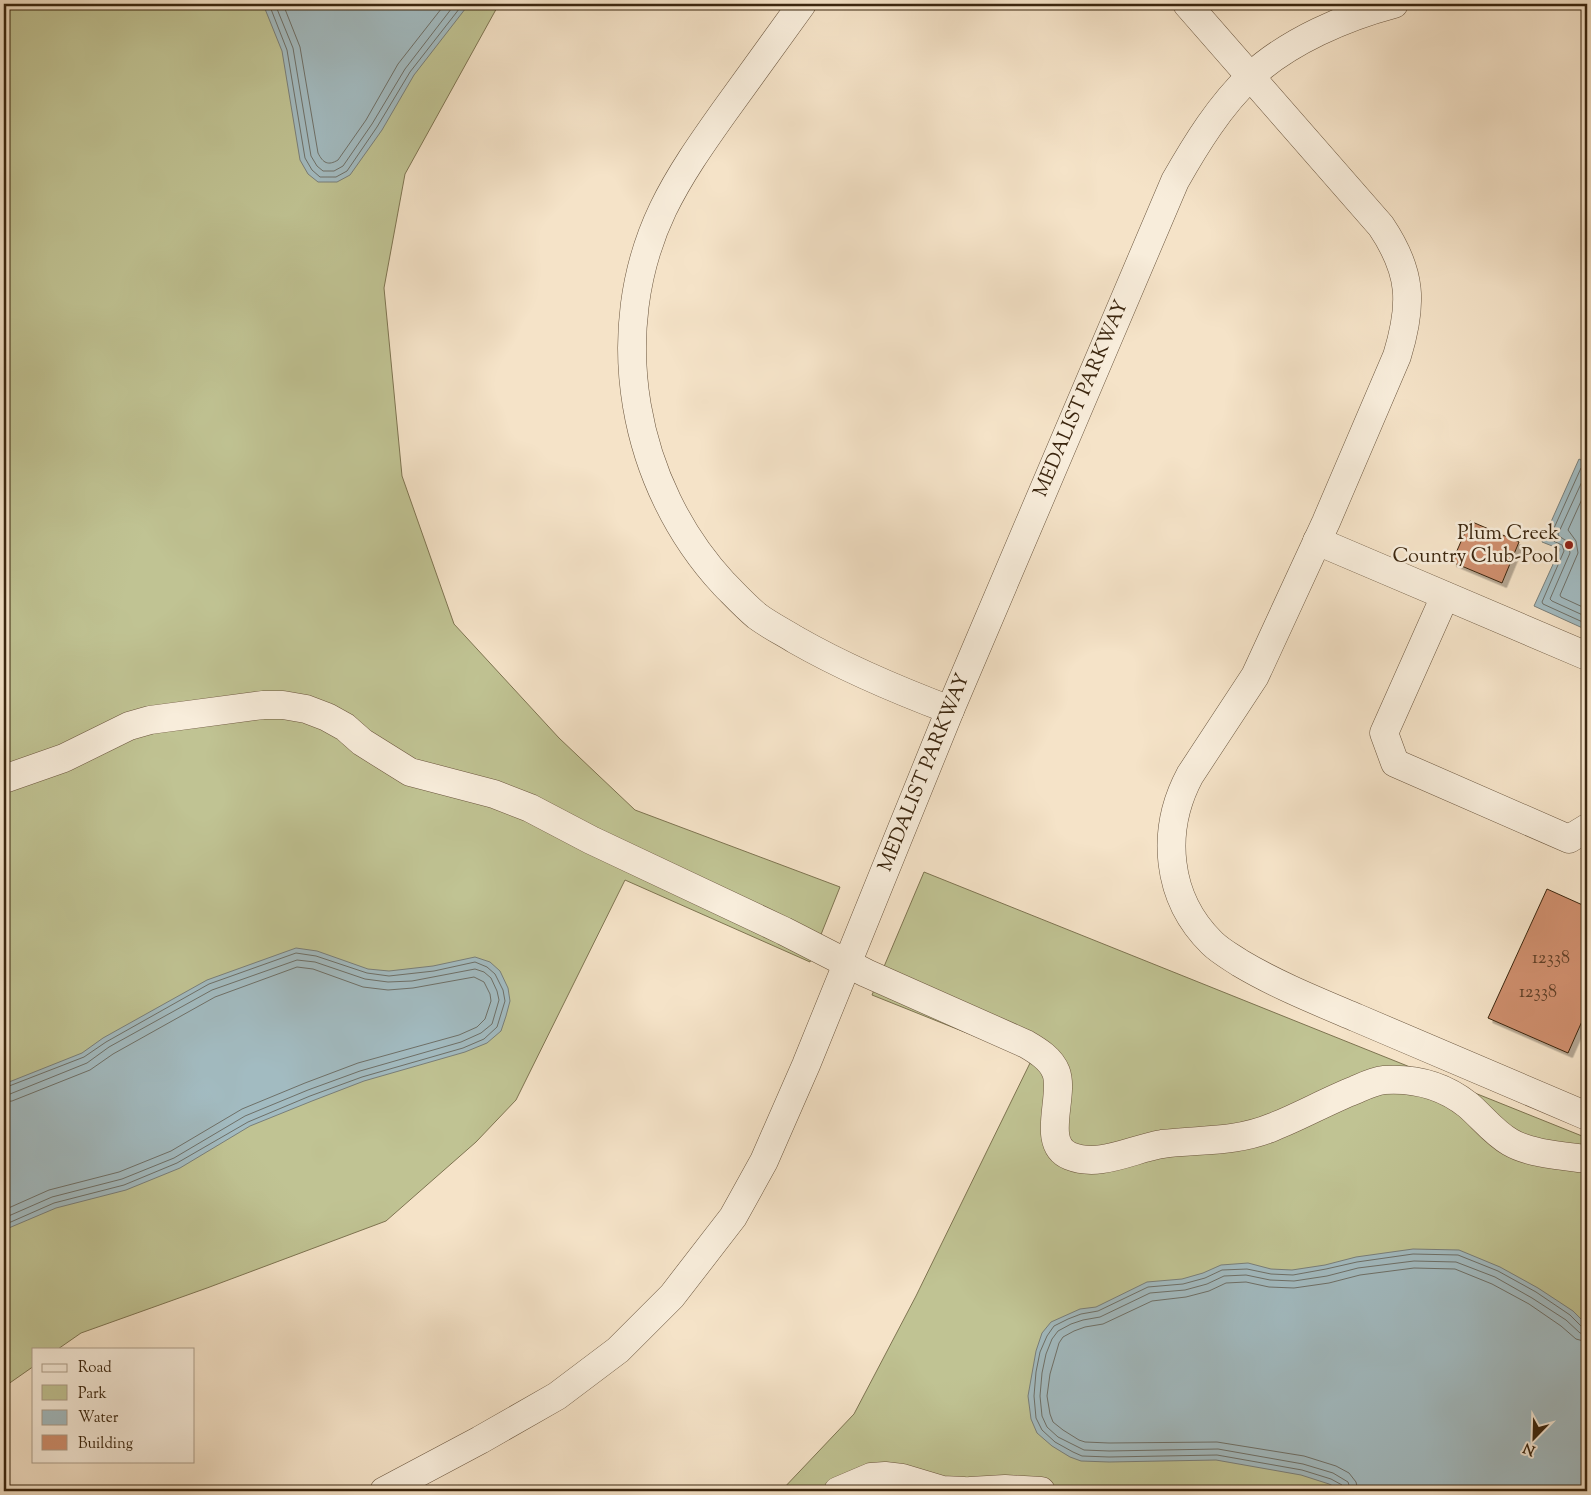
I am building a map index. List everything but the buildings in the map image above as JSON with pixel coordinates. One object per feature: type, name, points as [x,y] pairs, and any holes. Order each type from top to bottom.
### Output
[{"type":"street","points":[[802,4],[701,145],[680,178],[663,210],[648,247],[636,298],[632,337],[633,370],[640,426],[646,450],[657,479],[676,519],[711,570],[757,616],[828,658],[878,681],[950,710]]},
{"type":"street","points":[[1188,4],[1381,226],[1393,243],[1400,259],[1407,286],[1408,308],[1404,333],[1397,356],[1317,541],[1255,676],[1190,775],[1182,791],[1176,807],[1171,834],[1172,860],[1178,887],[1189,912],[1213,944],[1263,976],[1587,1116]]},
{"type":"street","name":"MEDALIST PARKWAY","points":[[384,1491],[480,1440],[557,1396],[618,1350],[672,1296],[733,1218],[760,1169],[806,1065],[950,710],[1174,181],[1195,145],[1251,76],[1286,50],[1331,26],[1367,11],[1394,4]]},
{"type":"street","points":[[1317,541],[1587,656]]},
{"type":"street","points":[[1444,596],[1384,732],[1395,764],[1569,839],[1587,828]]},
{"type":"street","points":[[4,779],[64,758],[129,726],[150,720],[263,705],[283,705],[306,709],[345,727],[362,742],[410,772],[494,794],[530,808],[591,840],[775,926],[866,973],[1040,1052],[1051,1063],[1056,1072],[1058,1102],[1054,1132],[1056,1143],[1068,1155],[1088,1160],[1103,1159],[1161,1145],[1241,1138],[1296,1118],[1316,1107],[1381,1080],[1411,1079],[1430,1083],[1450,1093],[1468,1105],[1510,1142],[1523,1148],[1587,1160]]},
{"type":"street","points":[[838,1491],[871,1477],[885,1476],[902,1478],[942,1490],[964,1491]]},
{"type":"street","points":[[970,1491],[1005,1489],[1041,1491]]},
{"type":"green space","points":[[4,4],[499,4],[405,174],[384,288],[402,476],[454,624],[559,738],[635,810],[840,887],[810,962],[625,880],[516,1100],[476,1142],[386,1221],[81,1333],[59,1348],[32,1348],[32,1367],[4,1387]]},
{"type":"green space","points":[[924,872],[1587,1138],[1587,1491],[781,1491],[854,1414],[916,1296],[1032,1059],[872,995]]},
{"type":"water","points":[[263,4],[469,4],[414,75],[382,130],[350,175],[337,182],[318,182],[308,174],[300,160],[282,51]]},
{"type":"water","name":"Plum Creek Country Club-Pool","points":[[1579,459],[1587,463],[1587,630],[1534,606],[1560,549],[1542,542]]},
{"type":"water","points":[[296,948],[317,951],[368,969],[389,971],[433,966],[475,957],[490,962],[500,971],[508,988],[510,1001],[501,1031],[487,1043],[465,1052],[364,1081],[250,1126],[180,1168],[126,1190],[56,1208],[4,1230],[4,1084],[82,1053],[103,1038],[207,980]]},
{"type":"water","points":[[1413,1249],[1459,1250],[1500,1267],[1538,1288],[1573,1311],[1587,1325],[1587,1491],[1343,1491],[1329,1484],[1301,1475],[1216,1460],[1081,1461],[1070,1457],[1052,1446],[1037,1433],[1031,1419],[1028,1396],[1036,1351],[1042,1333],[1051,1322],[1080,1309],[1096,1307],[1147,1282],[1182,1279],[1221,1265],[1248,1263],[1271,1269],[1292,1270],[1325,1265],[1356,1257]]},
{"type":"place","name":"Plum Creek Country Club-Pool","points":[[1569,545]]}]
